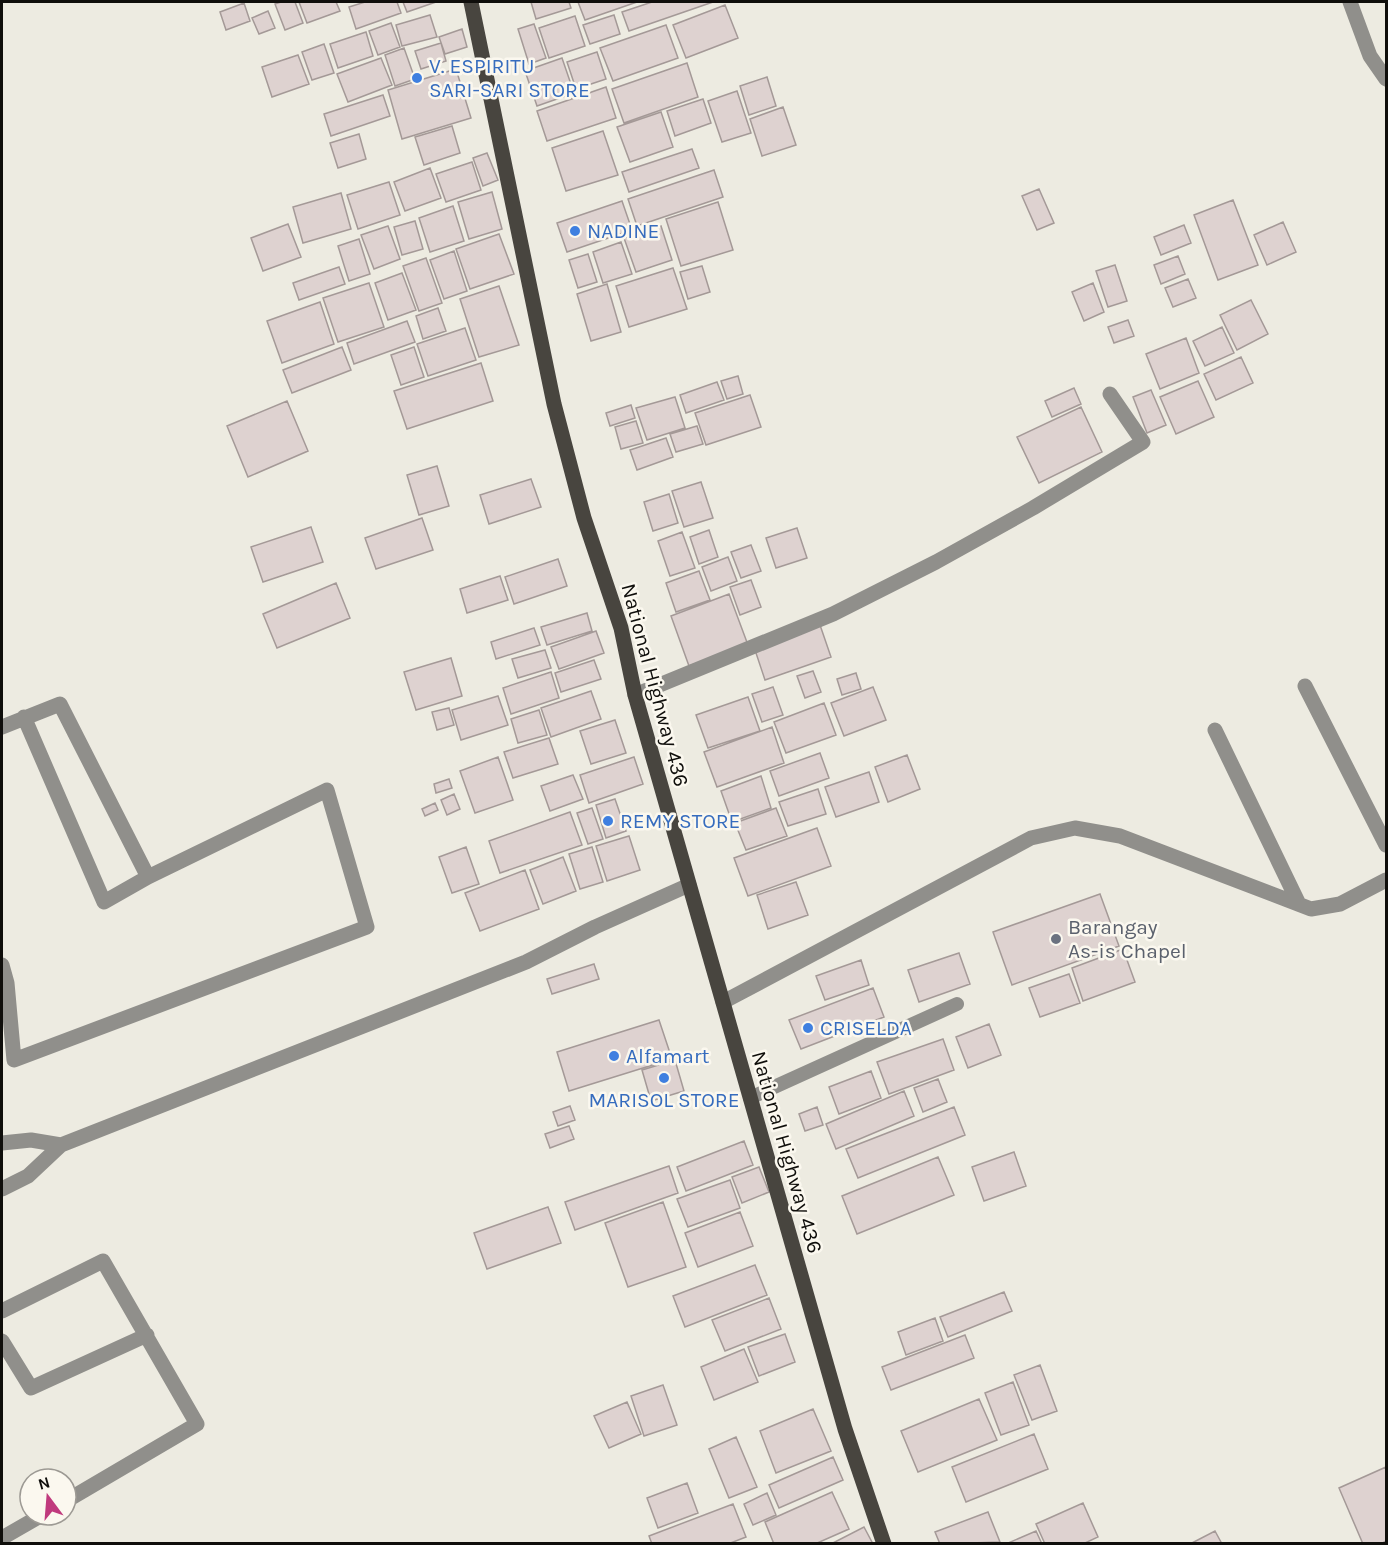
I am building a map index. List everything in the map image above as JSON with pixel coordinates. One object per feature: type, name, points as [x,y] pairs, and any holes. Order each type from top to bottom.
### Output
[{"type":"main road","name":"National Highway 436","points":[[471,2],[554,404],[584,519],[621,628],[635,695],[845,1429],[884,1544]]},
{"type":"street","points":[[1350,2],[1370,56],[1386,79]]},
{"type":"street","points":[[635,695],[833,614],[1033,508],[1143,442],[1110,394]]},
{"type":"street","points":[[1305,686],[1386,845]]},
{"type":"street","points":[[2,727],[60,704],[148,877]]},
{"type":"street","points":[[2,965],[8,983],[14,1060],[367,927],[327,790],[148,877],[104,902],[24,717]]},
{"type":"street","points":[[1215,730],[1299,904]]},
{"type":"street","points":[[723,1002],[1031,838],[1075,828],[1120,836],[1311,909],[1340,904],[1386,880]]},
{"type":"street","points":[[2,1190],[28,1176],[61,1145],[526,962],[595,927],[689,885]]},
{"type":"street","points":[[2,1143],[31,1140],[61,1145]]},
{"type":"street","points":[[2,1311],[102,1261],[197,1424],[78,1494]]},
{"type":"street","points":[[2,1341],[31,1388],[147,1335]]},
{"type":"street","points":[[2,1538],[21,1527]]},
{"type":"lane","points":[[750,1098],[957,1004]]},
{"type":"building","points":[[295,2],[303,23],[285,30],[275,4]]},
{"type":"building","points":[[299,2],[336,2],[340,11],[307,23]]},
{"type":"building","points":[[365,2],[397,2],[401,13],[356,29],[349,7]]},
{"type":"building","points":[[403,2],[436,2],[407,12]]},
{"type":"building","points":[[531,2],[569,2],[571,8],[536,19]]},
{"type":"building","points":[[578,2],[637,2],[585,20]]},
{"type":"building","points":[[652,2],[713,2],[629,31],[622,12]]},
{"type":"building","points":[[244,3],[250,21],[226,30],[220,12]]},
{"type":"building","points":[[725,5],[738,38],[686,58],[673,25]]},
{"type":"building","points":[[268,11],[275,28],[259,34],[252,18]]},
{"type":"building","points":[[430,15],[437,37],[402,46],[396,25]]},
{"type":"building","points":[[614,15],[620,34],[590,44],[583,25]]},
{"type":"building","points":[[575,16],[585,46],[549,58],[539,28]]},
{"type":"building","points":[[391,23],[400,47],[378,55],[369,31]]},
{"type":"building","points":[[534,24],[546,58],[529,64],[518,29]]},
{"type":"building","points":[[666,25],[678,58],[613,81],[600,48]]},
{"type":"building","points":[[462,29],[467,47],[445,54],[439,37]]},
{"type":"building","points":[[366,32],[373,56],[338,68],[330,44]]},
{"type":"building","points":[[441,43],[446,61],[421,69],[415,51]]},
{"type":"building","points":[[324,44],[334,73],[312,80],[302,52]]},
{"type":"building","points":[[404,48],[415,79],[395,86],[385,55]]},
{"type":"building","points":[[597,52],[606,79],[576,89],[567,62]]},
{"type":"building","points":[[298,55],[309,84],[272,97],[262,67]]},
{"type":"building","points":[[381,58],[392,85],[348,102],[337,74]]},
{"type":"building","points":[[562,58],[574,93],[537,106],[525,71]]},
{"type":"building","points":[[687,63],[698,97],[624,123],[612,89]]},
{"type":"building","points":[[456,69],[471,118],[402,139],[388,90]]},
{"type":"building","points":[[767,77],[776,106],[749,115],[740,86]]},
{"type":"building","points":[[606,87],[616,118],[547,141],[537,111]]},
{"type":"building","points":[[737,91],[751,133],[722,142],[708,101]]},
{"type":"building","points":[[383,95],[390,116],[331,136],[324,114]]},
{"type":"building","points":[[703,99],[711,123],[675,136],[667,111]]},
{"type":"building","points":[[783,107],[796,145],[762,156],[750,119]]},
{"type":"building","points":[[661,112],[673,147],[630,162],[617,127]]},
{"type":"building","points":[[452,126],[460,153],[424,165],[415,137]]},
{"type":"building","points":[[603,131],[618,175],[566,191],[552,148]]},
{"type":"building","points":[[359,134],[366,159],[338,168],[330,143]]},
{"type":"building","points":[[692,149],[699,168],[629,192],[622,172]]},
{"type":"building","points":[[487,153],[498,180],[483,186],[473,158]]},
{"type":"building","points":[[472,162],[481,190],[446,202],[436,174]]},
{"type":"building","points":[[430,168],[441,198],[405,211],[394,182]]},
{"type":"building","points":[[714,170],[723,197],[637,226],[628,199]]},
{"type":"building","points":[[389,182],[400,215],[358,229],[347,195]]},
{"type":"building","points":[[1039,189],[1054,223],[1037,230],[1022,196]]},
{"type":"building","points":[[492,192],[502,229],[469,239],[458,202]]},
{"type":"building","points":[[341,193],[351,229],[303,243],[293,207]]},
{"type":"building","points":[[1233,200],[1258,265],[1218,280],[1194,215]]},
{"type":"building","points":[[622,201],[632,230],[567,252],[557,223]]},
{"type":"building","points":[[718,202],[733,250],[681,266],[666,219]]},
{"type":"building","points":[[453,206],[464,241],[430,252],[419,218]]},
{"type":"building","points":[[415,221],[423,249],[402,255],[394,227]]},
{"type":"building","points":[[1283,222],[1296,252],[1267,265],[1254,235]]},
{"type":"building","points":[[288,224],[301,257],[263,271],[251,238]]},
{"type":"building","points":[[1184,225],[1191,243],[1161,255],[1154,237]]},
{"type":"building","points":[[388,226],[400,259],[374,269],[361,235]]},
{"type":"building","points":[[661,226],[672,260],[636,272],[624,238]]},
{"type":"building","points":[[499,234],[514,274],[470,289],[456,249]]},
{"type":"building","points":[[359,239],[370,274],[349,281],[338,246]]},
{"type":"building","points":[[621,242],[632,274],[603,283],[593,252]]},
{"type":"building","points":[[454,251],[467,291],[444,299],[430,260]]},
{"type":"building","points":[[588,254],[597,282],[578,288],[569,260]]},
{"type":"building","points":[[1178,256],[1185,274],[1161,284],[1154,265]]},
{"type":"building","points":[[426,258],[442,303],[419,311],[403,266]]},
{"type":"building","points":[[1115,265],[1127,301],[1108,307],[1096,271]]},
{"type":"building","points":[[702,266],[710,292],[688,299],[680,272]]},
{"type":"building","points":[[339,267],[345,284],[299,300],[293,283]]},
{"type":"building","points":[[673,268],[687,309],[629,327],[616,286]]},
{"type":"building","points":[[402,273],[416,310],[388,320],[375,283]]},
{"type":"building","points":[[1188,279],[1196,298],[1173,307],[1165,288]]},
{"type":"building","points":[[369,283],[384,327],[338,342],[323,298]]},
{"type":"building","points":[[1093,283],[1104,312],[1084,321],[1072,292]]},
{"type":"building","points":[[607,284],[621,332],[591,341],[577,294]]},
{"type":"building","points":[[499,286],[519,345],[479,357],[460,299]]},
{"type":"building","points":[[1251,300],[1268,334],[1237,350],[1220,315]]},
{"type":"building","points":[[320,302],[334,344],[282,363],[267,321]]},
{"type":"building","points":[[438,308],[446,331],[423,339],[416,316]]},
{"type":"building","points":[[1128,320],[1134,336],[1114,343],[1108,327]]},
{"type":"building","points":[[407,321],[415,342],[354,364],[347,343]]},
{"type":"building","points":[[1222,327],[1234,353],[1205,366],[1193,341]]},
{"type":"building","points":[[465,328],[476,360],[428,376],[417,344]]},
{"type":"building","points":[[1186,338],[1199,373],[1160,389],[1146,354]]},
{"type":"building","points":[[342,347],[351,370],[292,393],[283,370]]},
{"type":"building","points":[[414,347],[424,377],[401,385],[391,355]]},
{"type":"building","points":[[1241,357],[1253,383],[1216,400],[1204,374]]},
{"type":"building","points":[[481,363],[493,401],[407,429],[394,391]]},
{"type":"building","points":[[738,376],[743,394],[727,399],[721,381]]},
{"type":"building","points":[[1198,381],[1214,417],[1176,434],[1160,397]]},
{"type":"building","points":[[717,382],[724,400],[686,413],[680,395]]},
{"type":"building","points":[[1074,388],[1081,404],[1052,417],[1045,401]]},
{"type":"building","points":[[1151,390],[1166,425],[1147,433],[1133,397]]},
{"type":"building","points":[[750,395],[761,427],[706,445],[695,413]]},
{"type":"building","points":[[675,397],[685,428],[647,440],[636,408]]},
{"type":"building","points":[[287,401],[308,451],[248,477],[227,426]]},
{"type":"building","points":[[631,405],[635,418],[610,426],[606,413]]},
{"type":"building","points":[[1081,407],[1102,452],[1039,483],[1017,437]]},
{"type":"building","points":[[636,421],[643,443],[621,449],[615,427]]},
{"type":"building","points":[[697,426],[703,444],[676,452],[670,434]]},
{"type":"building","points":[[666,438],[673,457],[637,470],[630,450]]},
{"type":"building","points":[[437,466],[449,506],[419,515],[407,475]]},
{"type":"building","points":[[531,479],[541,507],[489,524],[480,495]]},
{"type":"building","points":[[701,482],[713,518],[684,527],[672,491]]},
{"type":"building","points":[[669,494],[678,523],[653,531],[644,502]]},
{"type":"building","points":[[422,518],[433,550],[376,569],[365,538]]},
{"type":"building","points":[[311,527],[323,562],[263,582],[251,547]]},
{"type":"building","points":[[797,528],[807,558],[776,568],[766,538]]},
{"type":"building","points":[[709,530],[718,557],[699,564],[690,537]]},
{"type":"building","points":[[682,532],[695,568],[670,576],[658,541]]},
{"type":"building","points":[[751,545],[761,571],[741,578],[731,552]]},
{"type":"building","points":[[728,557],[737,581],[711,591],[702,567]]},
{"type":"building","points":[[558,559],[567,586],[514,604],[505,577]]},
{"type":"building","points":[[699,571],[710,600],[676,612],[666,583]]},
{"type":"building","points":[[500,576],[508,600],[467,613],[460,589]]},
{"type":"building","points":[[751,580],[761,607],[740,615],[730,587]]},
{"type":"building","points":[[336,583],[350,618],[277,648],[263,614]]},
{"type":"building","points":[[729,594],[748,645],[689,666],[671,616]]},
{"type":"building","points":[[587,613],[592,631],[547,645],[541,627]]},
{"type":"building","points":[[820,625],[831,657],[765,680],[754,647]]},
{"type":"building","points":[[534,628],[540,645],[496,659],[491,642]]},
{"type":"building","points":[[596,631],[604,653],[559,669],[551,647]]},
{"type":"building","points":[[545,650],[551,668],[518,678],[512,659]]},
{"type":"building","points":[[451,658],[462,696],[416,710],[404,672]]},
{"type":"building","points":[[594,660],[601,679],[561,692],[555,673]]},
{"type":"building","points":[[813,671],[821,692],[805,698],[797,676]]},
{"type":"building","points":[[551,672],[559,698],[511,714],[503,688]]},
{"type":"building","points":[[856,673],[861,689],[842,695],[837,679]]},
{"type":"building","points":[[773,687],[783,715],[762,722],[752,694]]},
{"type":"building","points":[[873,687],[886,720],[844,736],[831,703]]},
{"type":"building","points":[[591,691],[601,719],[551,737],[541,708]]},
{"type":"building","points":[[498,696],[508,725],[461,740],[452,710]]},
{"type":"building","points":[[748,697],[760,731],[708,748],[696,715]]},
{"type":"building","points":[[824,703],[836,735],[786,753],[774,722]]},
{"type":"building","points":[[449,708],[454,725],[437,730],[432,712]]},
{"type":"building","points":[[539,710],[547,735],[518,743],[511,719]]},
{"type":"building","points":[[615,720],[626,753],[591,764],[580,731]]},
{"type":"building","points":[[772,727],[784,763],[717,787],[704,752]]},
{"type":"building","points":[[549,738],[558,764],[513,778],[504,752]]},
{"type":"building","points":[[820,753],[829,778],[779,796],[770,771]]},
{"type":"building","points":[[907,755],[920,789],[888,802],[875,767]]},
{"type":"building","points":[[498,757],[513,800],[475,813],[460,771]]},
{"type":"building","points":[[634,757],[643,784],[589,803],[580,775]]},
{"type":"building","points":[[869,772],[879,802],[836,817],[825,787]]},
{"type":"building","points":[[573,775],[583,799],[550,811],[541,786]]},
{"type":"building","points":[[761,776],[771,808],[732,822],[721,791]]},
{"type":"building","points":[[449,779],[452,788],[436,793],[434,784]]},
{"type":"building","points":[[818,789],[826,814],[788,826],[779,802]]},
{"type":"building","points":[[454,794],[460,809],[447,815],[441,800]]},
{"type":"building","points":[[615,799],[626,831],[606,838],[596,805]]},
{"type":"building","points":[[435,803],[438,810],[425,816],[422,809]]},
{"type":"building","points":[[592,808],[603,839],[588,844],[577,813]]},
{"type":"building","points":[[776,808],[787,836],[746,850],[735,823]]},
{"type":"building","points":[[570,812],[582,845],[500,873],[489,841]]},
{"type":"building","points":[[817,828],[831,866],[748,896],[734,858]]},
{"type":"building","points":[[629,836],[640,870],[607,881],[596,846]]},
{"type":"building","points":[[466,847],[479,884],[452,893],[439,857]]},
{"type":"building","points":[[592,847],[603,882],[580,889],[569,854]]},
{"type":"building","points":[[563,857],[576,891],[543,904],[530,870]]},
{"type":"building","points":[[525,870],[539,909],[480,931],[465,893]]},
{"type":"building","points":[[796,882],[808,915],[768,929],[757,895]]},
{"type":"building","name":"Barangay As-is Chapel","points":[[1100,894],[1119,946],[1012,985],[993,932]]},
{"type":"building","points":[[1123,949],[1135,982],[1083,1001],[1072,968]]},
{"type":"building","points":[[959,953],[970,984],[919,1002],[908,970]]},
{"type":"building","points":[[861,960],[869,985],[825,1000],[816,976]]},
{"type":"building","points":[[594,964],[599,979],[552,994],[547,979]]},
{"type":"building","points":[[1069,974],[1080,1003],[1040,1017],[1029,988]]},
{"type":"building","points":[[873,988],[884,1017],[801,1049],[789,1020]]},
{"type":"building","name":"Alfamart","points":[[659,1020],[672,1059],[569,1091],[557,1052]]},
{"type":"building","points":[[989,1024],[1001,1055],[968,1068],[956,1037]]},
{"type":"building","points":[[943,1039],[954,1070],[889,1094],[877,1062]]},
{"type":"building","points":[[675,1060],[684,1091],[651,1101],[642,1070]]},
{"type":"building","points":[[871,1071],[881,1098],[839,1114],[829,1087]]},
{"type":"building","points":[[938,1079],[947,1102],[923,1112],[914,1088]]},
{"type":"building","points":[[904,1091],[914,1116],[836,1149],[826,1124]]},
{"type":"building","points":[[570,1106],[575,1120],[558,1126],[553,1112]]},
{"type":"building","points":[[817,1107],[823,1125],[805,1131],[799,1114]]},
{"type":"building","points":[[954,1107],[965,1135],[858,1178],[846,1149]]},
{"type":"building","points":[[569,1126],[574,1139],[550,1148],[545,1134]]},
{"type":"building","points":[[744,1141],[753,1165],[686,1191],[677,1167]]},
{"type":"building","points":[[1014,1152],[1026,1186],[984,1201],[972,1167]]},
{"type":"building","points":[[938,1157],[954,1195],[857,1234],[842,1196]]},
{"type":"building","points":[[669,1166],[678,1193],[575,1230],[565,1202]]},
{"type":"building","points":[[759,1167],[769,1192],[742,1203],[732,1177]]},
{"type":"building","points":[[730,1180],[740,1208],[688,1227],[677,1199]]},
{"type":"building","points":[[663,1202],[686,1267],[628,1287],[605,1223]]},
{"type":"building","points":[[548,1207],[561,1243],[487,1269],[474,1233]]},
{"type":"building","points":[[740,1212],[753,1246],[698,1267],[685,1233]]},
{"type":"building","points":[[755,1265],[767,1295],[685,1327],[673,1296]]},
{"type":"building","points":[[1004,1292],[1012,1311],[948,1337],[940,1317]]},
{"type":"building","points":[[769,1298],[781,1329],[725,1351],[712,1320]]},
{"type":"building","points":[[935,1318],[943,1341],[906,1355],[898,1332]]},
{"type":"building","points":[[785,1334],[795,1362],[759,1376],[748,1347]]},
{"type":"building","points":[[965,1335],[974,1358],[891,1390],[882,1367]]},
{"type":"building","points":[[744,1349],[758,1382],[714,1400],[701,1367]]},
{"type":"building","points":[[1040,1365],[1057,1411],[1032,1420],[1014,1375]]},
{"type":"building","points":[[1013,1382],[1029,1425],[1001,1435],[985,1393]]},
{"type":"building","points":[[663,1385],[677,1425],[644,1436],[631,1396]]},
{"type":"building","points":[[979,1399],[997,1440],[918,1472],[901,1431]]},
{"type":"building","points":[[627,1402],[641,1434],[609,1448],[594,1416]]},
{"type":"building","points":[[813,1409],[831,1451],[776,1473],[760,1431]]},
{"type":"building","points":[[1034,1434],[1048,1469],[966,1502],[952,1467]]},
{"type":"building","points":[[736,1437],[757,1487],[729,1498],[709,1449]]},
{"type":"building","points":[[833,1457],[843,1480],[779,1508],[769,1485]]},
{"type":"building","points":[[1386,1467],[1386,1541],[1381,1544],[1363,1544],[1339,1488]]},
{"type":"building","points":[[687,1483],[698,1513],[658,1528],[647,1498]]},
{"type":"building","points":[[832,1492],[849,1529],[815,1544],[774,1544],[765,1522]]},
{"type":"building","points":[[767,1493],[776,1515],[753,1525],[744,1504]]},
{"type":"building","points":[[1083,1503],[1098,1537],[1083,1544],[1045,1544],[1036,1524]]},
{"type":"building","points":[[733,1504],[746,1537],[728,1544],[652,1544],[649,1536]]},
{"type":"building","points":[[988,1512],[1000,1542],[940,1544],[935,1532]]},
{"type":"building","points":[[864,1527],[873,1544],[831,1544]]},
{"type":"building","points":[[1036,1531],[1042,1544],[1006,1544]]},
{"type":"building","points":[[1215,1531],[1222,1544],[1190,1544]]},
{"type":"place","name":"V. ESPIRITU SARI-SARI STORE","points":[[417,78]]},
{"type":"place","name":"NADINE","points":[[575,231]]},
{"type":"place","name":"REMY STORE","points":[[608,821]]},
{"type":"place","name":"Barangay As-is Chapel","points":[[1056,939]]},
{"type":"place","name":"CRISELDA","points":[[808,1028]]},
{"type":"place","name":"Alfamart","points":[[614,1056]]},
{"type":"place","name":"MARISOL STORE","points":[[664,1078]]}]
